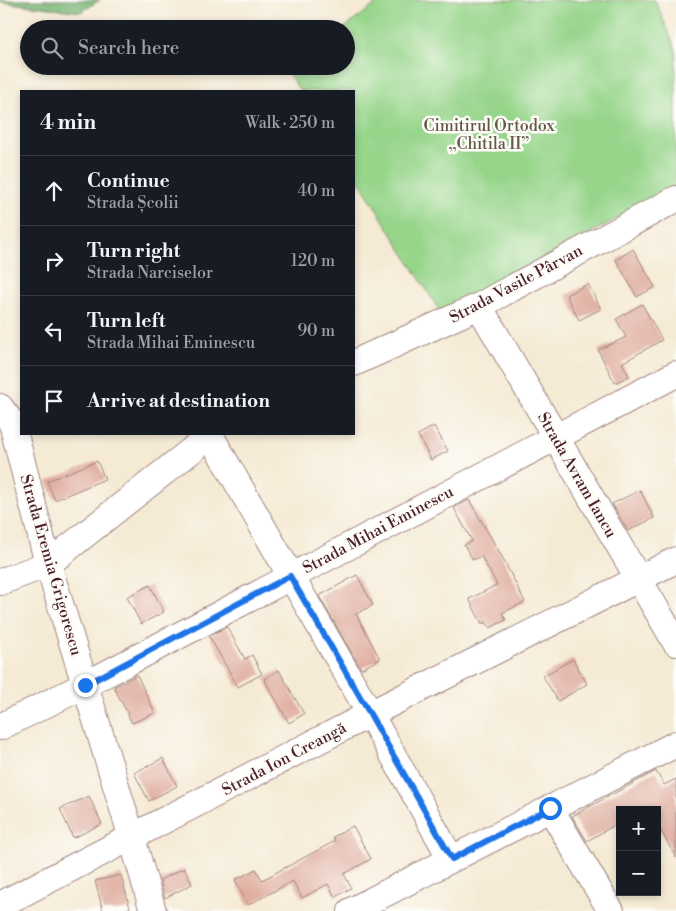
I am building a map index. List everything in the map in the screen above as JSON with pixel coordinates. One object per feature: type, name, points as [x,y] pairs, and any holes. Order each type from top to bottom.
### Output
[{"type":"street","name":"Strada Vasile Pârvan","points":[[355,363],[479,306],[676,199]]},
{"type":"street","name":"Strada Avram Iancu","points":[[479,306],[676,643]]},
{"type":"street","name":"Strada Mihai Eminescu","points":[[0,727],[85,685],[676,374]]},
{"type":"street","name":"Strada Eremia Grigorescu","points":[[0,407],[12,423],[48,564],[153,911]]},
{"type":"street","points":[[0,582],[48,564],[210,435]]},
{"type":"street","points":[[212,435],[452,859]]},
{"type":"street","name":"Strada Ion Creangă","points":[[0,904],[132,838],[370,714],[676,560]]},
{"type":"street","points":[[351,911],[676,744]]},
{"type":"street","points":[[550,808],[611,911]]},
{"type":"green space","points":[[0,0],[100,0],[81,12],[0,2]]},
{"type":"green space","name":"Cimitirul Ortodox „Chitila II”","points":[[381,0],[655,0],[676,50],[676,186],[442,315],[355,175],[355,90],[299,90],[289,75],[355,75],[355,20]]},
{"type":"building","points":[[633,249],[655,287],[637,297],[616,260]]},
{"type":"building","points":[[588,284],[601,309],[579,320],[566,295]]},
{"type":"building","points":[[642,304],[662,340],[622,363],[629,376],[615,383],[598,350],[626,337],[616,319]]},
{"type":"building","points":[[434,426],[448,451],[431,460],[418,435]]},
{"type":"building","points":[[97,461],[105,479],[55,500],[47,481]]},
{"type":"building","points":[[640,490],[654,518],[628,531],[612,504]]},
{"type":"building","points":[[469,500],[500,553],[525,602],[502,613],[506,620],[490,628],[486,622],[482,624],[469,599],[497,585],[481,556],[473,560],[464,545],[472,541],[454,508]]},
{"type":"building","points":[[357,575],[373,605],[356,614],[380,659],[361,669],[319,596]]},
{"type":"building","points":[[150,585],[164,612],[141,624],[127,597]]},
{"type":"building","points":[[227,627],[245,659],[252,655],[262,674],[238,687],[209,636]]},
{"type":"building","points":[[573,659],[587,684],[558,701],[543,676]]},
{"type":"building","points":[[279,670],[304,714],[289,723],[264,679]]},
{"type":"building","points":[[137,675],[155,713],[132,723],[114,687]]},
{"type":"building","points":[[163,758],[177,786],[149,801],[134,773]]},
{"type":"building","points":[[656,771],[664,785],[676,779],[676,858],[661,831],[661,806],[616,806],[616,824],[587,841],[572,816]]},
{"type":"building","points":[[89,796],[102,824],[73,838],[60,809]]},
{"type":"building","points":[[353,826],[371,859],[344,874],[351,888],[335,897],[328,884],[302,898],[293,881],[248,905],[235,880],[256,869],[262,880],[335,841],[333,837]]},
{"type":"building","points":[[184,868],[192,884],[165,898],[160,880]]},
{"type":"building","points":[[121,875],[130,908],[119,911],[103,911],[95,881]]},
{"type":"route","points":[[85,685],[290,576],[452,859],[550,808]]}]
